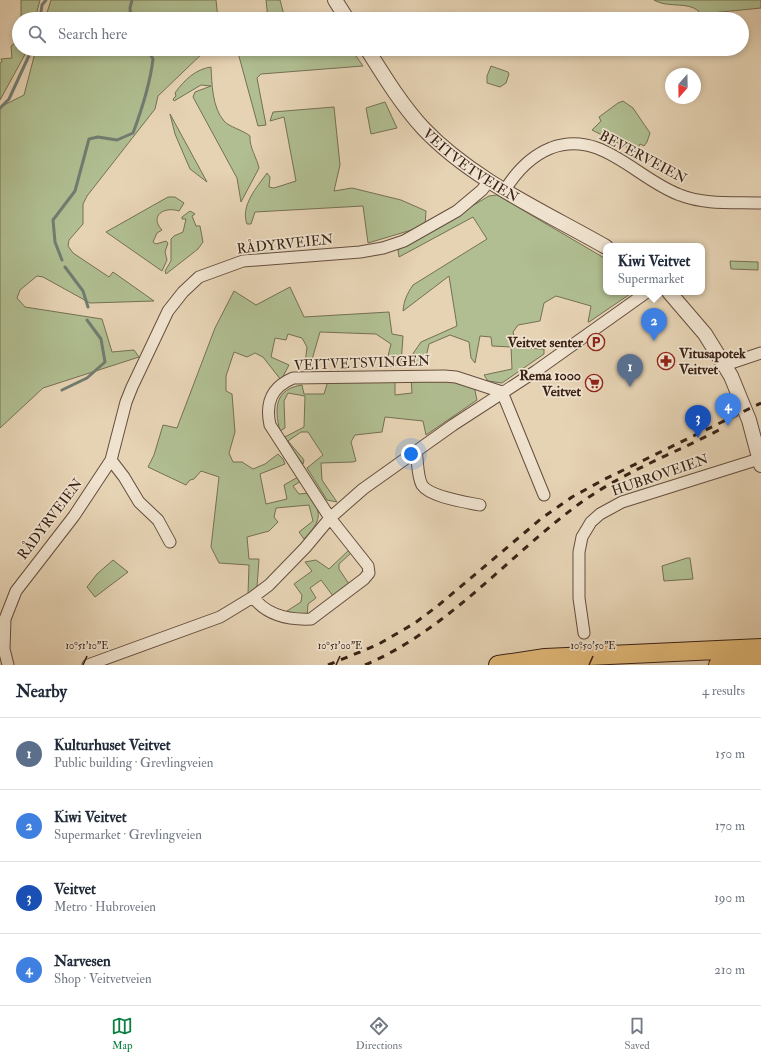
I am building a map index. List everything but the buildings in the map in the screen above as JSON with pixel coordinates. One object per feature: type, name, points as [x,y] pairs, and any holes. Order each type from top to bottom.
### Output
[{"type":"highway","points":[[498,665],[545,658],[761,651]]},
{"type":"highway","points":[[718,665],[761,651]]},
{"type":"street","points":[[334,0],[342,12]]},
{"type":"street","name":"VEITVETVEIEN","points":[[372,56],[397,95],[424,128],[454,156],[489,181],[603,245]]},
{"type":"street","name":"BEVERVEIEN","points":[[505,190],[518,170],[536,156],[557,146],[581,144],[604,150],[658,185],[686,197],[711,201],[761,202]]},
{"type":"street","name":"RÅDYRVEIEN","points":[[8,665],[4,649],[5,619],[16,591],[74,516],[111,460],[126,402],[168,311],[183,292],[199,277],[243,261],[360,252],[383,248],[404,240],[457,211],[482,190],[489,181]]},
{"type":"street","points":[[88,665],[220,617],[253,597],[269,585],[305,548],[330,518],[363,489],[502,392],[536,371],[643,295]]},
{"type":"street","points":[[672,295],[692,317],[725,365],[745,410],[760,462]]},
{"type":"street","points":[[725,365],[761,353]]},
{"type":"street","name":"VEITVETSVINGEN","points":[[253,597],[258,603],[275,616],[311,619],[364,579],[369,573],[368,566],[330,518],[270,425],[268,415],[269,403],[274,392],[282,383],[294,378],[444,376],[456,377],[502,392]]},
{"type":"street","points":[[502,392],[544,495]]},
{"type":"street","points":[[416,451],[421,483],[427,490],[437,495],[480,505]]},
{"type":"street","points":[[111,460],[124,477],[139,502],[158,520],[170,542]]},
{"type":"street","name":"HUBROVEIEN","points":[[584,633],[579,598],[579,552],[582,537],[591,522],[600,514],[622,502],[760,462]]},
{"type":"green space","points":[[21,0],[40,0],[37,12],[21,12]]},
{"type":"green space","points":[[51,0],[216,0],[217,12],[47,12]]},
{"type":"green space","points":[[266,0],[280,0],[283,12],[267,12]]},
{"type":"green space","points":[[654,0],[761,0],[761,8],[721,12],[699,12],[692,7],[660,3]]},
{"type":"green space","points":[[12,45],[12,56],[24,56],[0,100],[0,63],[2,62],[1,59],[12,58],[11,46]]},
{"type":"green space","points":[[34,56],[200,56],[158,96],[155,109],[87,196],[83,204],[83,224],[69,240],[68,246],[73,253],[109,277],[113,272],[154,301],[90,303],[43,277],[37,276],[20,290],[17,298],[25,307],[102,319],[112,352],[134,350],[139,357],[43,388],[0,428],[0,107],[24,95]]},
{"type":"green space","points":[[239,56],[356,56],[363,66],[261,74],[257,78],[266,125],[258,126]]},
{"type":"green space","points":[[491,66],[508,72],[509,74],[506,83],[500,87],[487,83],[487,76]]},
{"type":"green space","points":[[211,67],[213,95],[217,109],[226,123],[250,136],[251,144],[259,168],[241,202],[237,178],[193,97],[195,92],[211,86],[201,85],[174,101],[173,99],[176,96],[175,93],[186,80],[200,70]]},
{"type":"green space","points":[[623,101],[633,108],[650,133],[647,142],[644,146],[640,144],[636,152],[592,130],[601,121],[599,117]]},
{"type":"green space","points":[[385,102],[397,128],[371,134],[366,108]]},
{"type":"green space","points":[[334,107],[340,165],[334,191],[352,188],[401,200],[426,211],[425,226],[368,243],[363,206],[255,212],[251,224],[247,224],[245,217],[248,204],[254,191],[267,173],[270,177],[269,187],[274,188],[296,181],[284,117],[270,121],[273,112]]},
{"type":"green space","points":[[170,114],[207,182],[190,169],[175,134]]},
{"type":"green space","points":[[497,195],[603,257],[603,295],[629,295],[589,322],[591,306],[556,296],[544,303],[540,321],[518,325],[513,332],[515,340],[520,348],[544,349],[544,354],[502,383],[488,381],[484,375],[512,369],[511,347],[492,346],[491,337],[480,336],[475,363],[471,358],[469,342],[450,335],[429,344],[425,361],[414,366],[410,358],[421,342],[457,326],[449,276],[403,311],[405,300],[413,285],[487,239],[473,217],[399,257],[398,250],[489,196]]},
{"type":"green space","points":[[168,197],[175,197],[184,203],[179,211],[168,210],[160,213],[157,220],[158,225],[162,230],[157,233],[153,242],[156,244],[166,241],[168,243],[165,252],[167,260],[162,271],[106,232]]},
{"type":"green space","points":[[190,211],[195,214],[192,216],[196,226],[200,226],[203,242],[198,249],[166,274],[165,271],[171,261],[171,239],[183,232],[186,219],[182,219],[182,217]]},
{"type":"green space","points":[[730,261],[758,262],[758,270],[731,269]]},
{"type":"green space","points":[[290,287],[304,317],[389,312],[392,334],[403,336],[401,364],[385,368],[391,344],[376,334],[320,332],[311,363],[304,373],[307,347],[302,338],[288,334],[286,340],[275,338],[271,357],[289,365],[281,380],[263,357],[255,353],[247,357],[234,352],[226,376],[226,391],[232,394],[235,432],[229,453],[233,462],[242,462],[253,469],[265,464],[278,454],[283,459],[285,464],[260,474],[266,504],[287,499],[284,485],[298,477],[301,481],[293,486],[299,494],[309,493],[314,500],[318,512],[317,522],[304,539],[299,532],[313,521],[309,505],[276,508],[274,517],[278,522],[269,531],[247,537],[249,559],[259,559],[257,587],[248,594],[249,565],[219,563],[211,547],[219,477],[201,471],[186,485],[148,467],[154,455],[163,425],[177,428],[215,328],[234,291],[256,305]]},
{"type":"green space","points":[[411,378],[440,379],[474,386],[477,400],[426,435],[423,421],[385,417],[382,432],[355,435],[351,442],[356,461],[321,463],[322,480],[337,502],[327,500],[307,468],[323,455],[308,432],[301,432],[288,441],[304,460],[303,464],[283,438],[304,427],[305,396],[288,393],[284,401],[285,428],[280,431],[277,407],[282,395],[293,387],[302,385],[304,394],[324,394],[328,381],[395,379],[395,395],[412,393]]},
{"type":"green space","points":[[349,550],[351,553],[339,564],[339,569],[349,584],[360,575],[362,577],[336,600],[321,580],[310,588],[316,598],[308,604],[307,618],[285,614],[301,602],[302,595],[294,584],[312,571],[305,562],[316,560],[329,569]]},
{"type":"green space","points":[[690,558],[693,579],[664,581],[662,566]]},
{"type":"green space","points":[[113,560],[128,572],[95,597],[87,587],[97,574]]},
{"type":"waterway","points":[[41,12],[42,5],[46,0]]},
{"type":"waterway","points":[[130,12],[132,0]]},
{"type":"waterway","points":[[0,108],[9,99],[29,56]]},
{"type":"waterway","points":[[62,260],[55,242],[53,220],[75,191],[89,139],[98,137],[117,140],[133,133],[140,115],[150,78],[153,59],[151,56]]},
{"type":"waterway","points":[[65,267],[83,291],[88,307]]},
{"type":"waterway","points":[[62,390],[87,378],[105,362],[101,339],[87,320]]},
{"type":"railway","points":[[328,665],[377,645],[415,623],[440,604],[542,518],[572,497],[605,479],[761,403]]},
{"type":"railway","points":[[365,665],[395,650],[424,632],[451,612],[527,546],[579,504],[631,472],[723,428]]},
{"type":"place","name":"Kiwi Veitvet","points":[[654,341]]},
{"type":"place","name":"Veitvet senter","points":[[596,342]]},
{"type":"place","name":"Vitusapotek Veitvet","points":[[666,361]]},
{"type":"place","name":"Rema 1000 Veitvet","points":[[594,383]]},
{"type":"place","name":"Kulturhuset Veitvet","points":[[630,387]]},
{"type":"place","name":"Narvesen","points":[[728,426]]},
{"type":"place","name":"Veitvet","points":[[698,438]]}]
